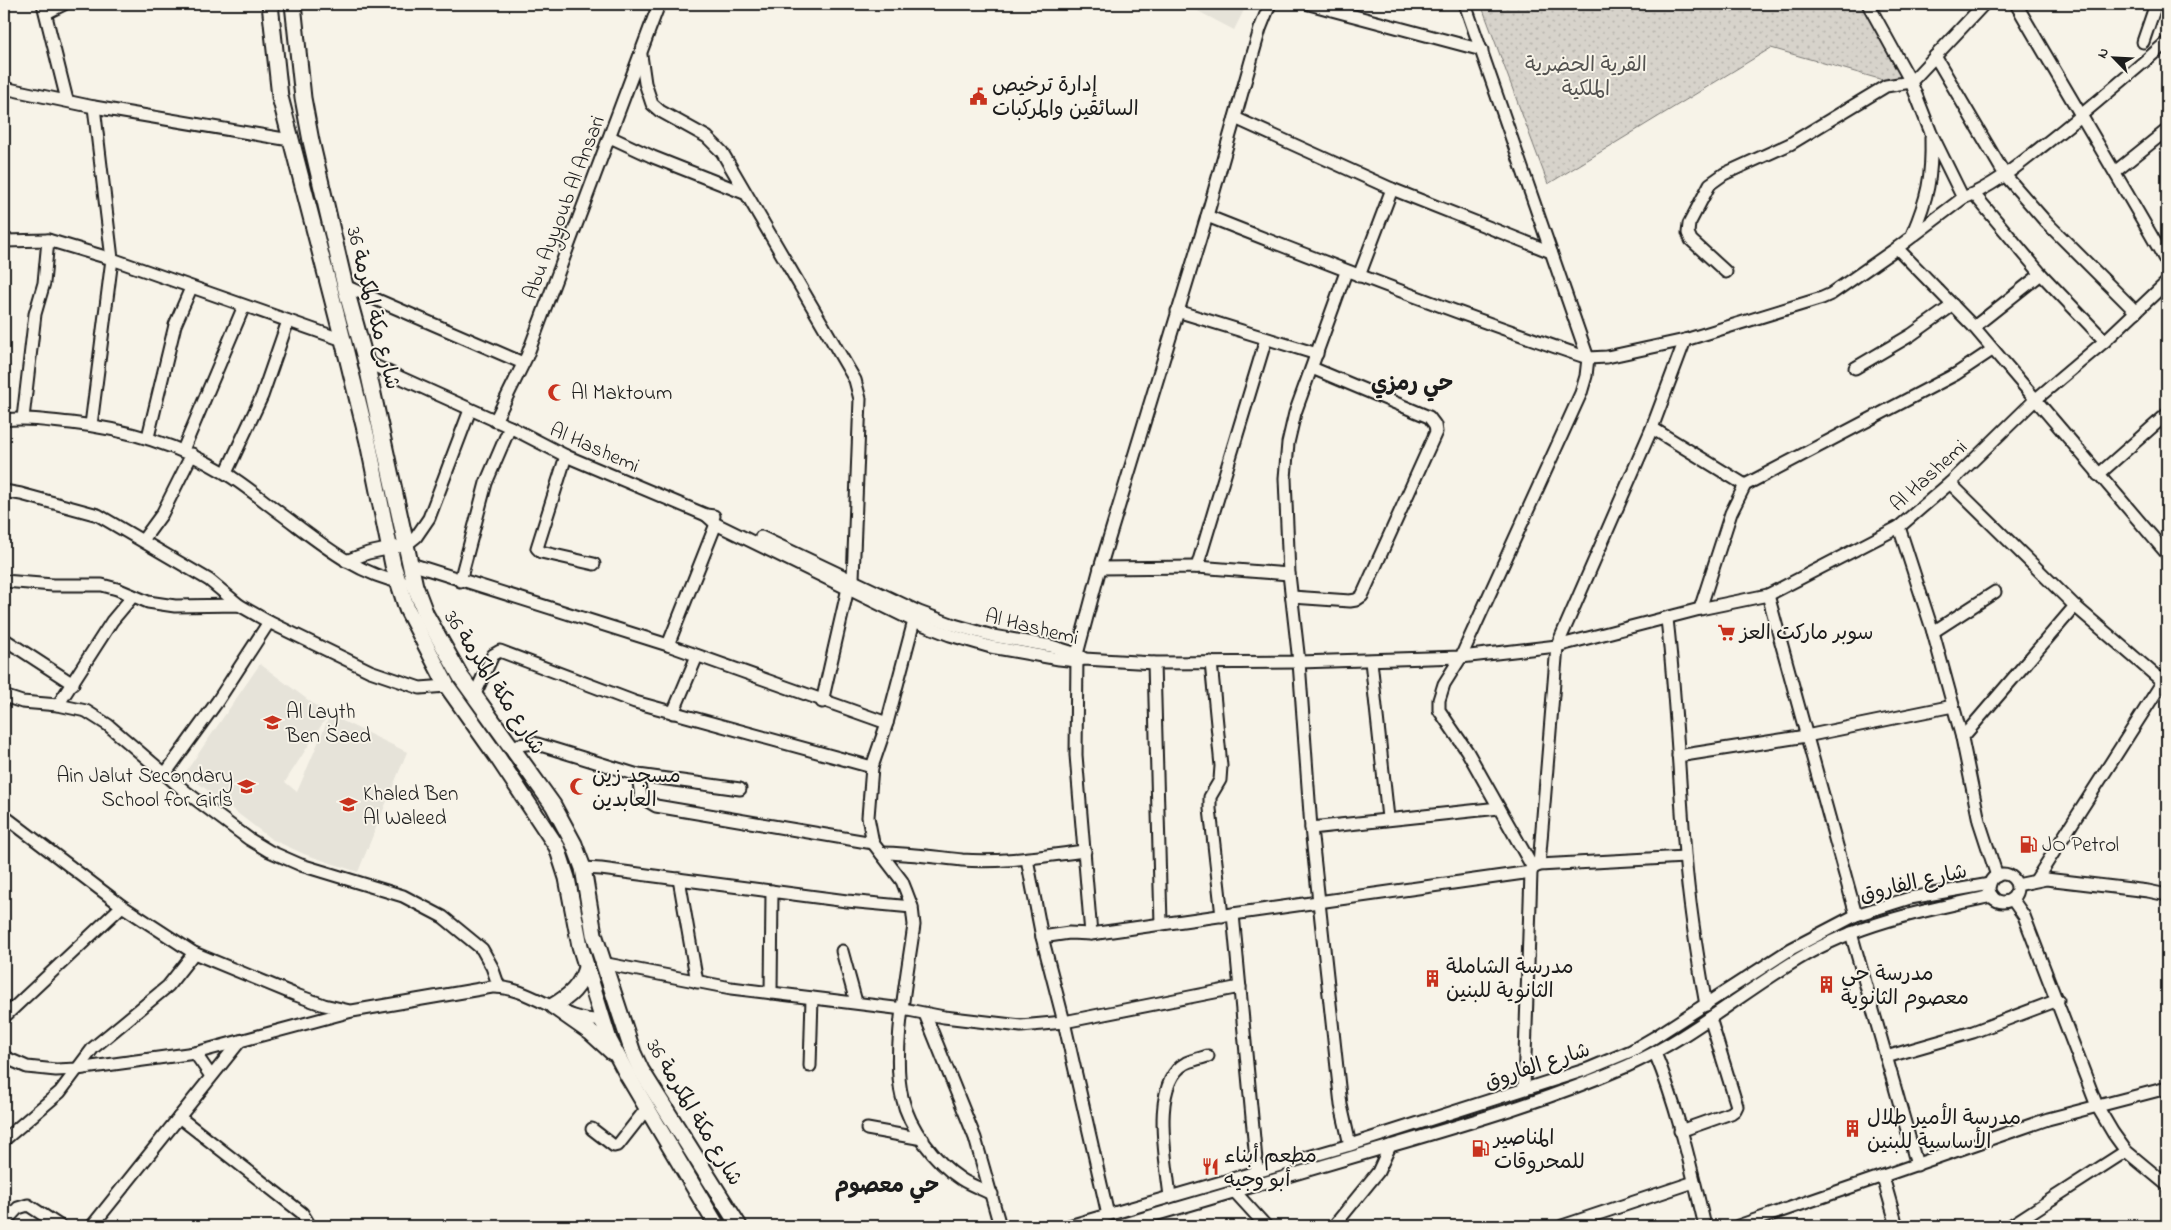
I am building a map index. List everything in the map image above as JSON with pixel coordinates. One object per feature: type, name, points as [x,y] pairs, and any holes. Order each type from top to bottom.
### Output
[{"type":"main road","name":"شارع مكة المكرمة 36","points":[[270,4],[280,97],[368,442],[390,549],[408,609],[447,686],[557,847],[568,878],[580,946],[586,968],[602,1020],[617,1056],[717,1226]]},
{"type":"main road","name":"شارع مكة المكرمة 36","points":[[293,4],[303,98],[345,286],[366,362],[415,586],[426,615],[461,677],[553,805],[574,844],[583,868],[594,934],[602,963],[633,1053],[641,1070],[738,1226]]},
{"type":"main road","points":[[586,968],[578,988],[553,1006],[590,1032],[617,1056]]},
{"type":"main road","points":[[615,999],[612,1009],[602,1020],[614,1030],[630,1064],[641,1070]]},
{"type":"street","points":[[64,4],[45,8],[67,100]]},
{"type":"street","name":"Abu Ayyoub Al Ansari","points":[[495,421],[523,363],[659,4]]},
{"type":"street","points":[[1091,934],[1076,755],[1079,658],[1100,568],[1207,216],[1260,29],[1270,4]]},
{"type":"street","points":[[1309,4],[1482,50]]},
{"type":"street","points":[[1465,4],[1588,358],[1586,376],[1581,393],[1461,657],[1444,684],[1439,700],[1439,710],[1468,751],[1534,868]]},
{"type":"street","points":[[1868,4],[1911,82],[1931,132],[1963,198]]},
{"type":"street","points":[[1726,272],[1692,240],[1688,233],[1689,224],[1710,184],[1724,174],[1790,144],[1886,86],[1911,82],[1984,4]]},
{"type":"street","points":[[2016,4],[2080,117],[2116,172],[2167,263]]},
{"type":"street","points":[[2143,42],[2156,4]]},
{"type":"street","points":[[1207,216],[1346,272],[1551,347],[1588,358],[1607,357],[1685,340],[1822,298],[1840,288],[1898,248],[1963,198],[1974,194],[2005,175],[2080,117],[2167,42]]},
{"type":"street","points":[[641,55],[645,83],[652,104],[660,111],[707,137],[722,152],[744,193],[855,380],[860,399],[850,583],[822,702]]},
{"type":"street","points":[[1935,56],[2005,175],[2046,222],[2136,312]]},
{"type":"street","points":[[4,88],[94,107],[290,140]]},
{"type":"street","points":[[91,425],[112,259],[94,107]]},
{"type":"street","points":[[1234,118],[1392,189],[1551,252]]},
{"type":"street","points":[[2116,172],[2167,130]]},
{"type":"street","points":[[1912,236],[1930,185],[1932,170],[1931,132]]},
{"type":"street","points":[[610,137],[652,157],[744,193]]},
{"type":"street","points":[[1359,276],[1392,189]]},
{"type":"street","points":[[1974,194],[2041,274],[2105,341]]},
{"type":"street","points":[[23,418],[35,314],[44,284],[48,240]]},
{"type":"street","points":[[4,241],[48,240],[112,259],[343,340]]},
{"type":"street","points":[[1898,248],[1974,327],[2167,554]]},
{"type":"street","points":[[1346,272],[1295,413],[1285,461],[1289,574],[1311,828],[1342,1105],[1350,1145]]},
{"type":"street","points":[[1974,327],[2041,274]]},
{"type":"street","name":"Al Hashemi","points":[[366,362],[510,427],[566,456],[706,515],[719,517],[850,583],[914,621],[950,635],[1079,658],[1154,662],[1371,661],[1461,657],[1557,646],[1700,609],[1768,595],[1899,527],[1950,483],[2036,400],[2105,341],[2167,282]]},
{"type":"street","points":[[345,286],[523,363]]},
{"type":"street","points":[[148,437],[175,325],[191,288]]},
{"type":"street","points":[[1855,368],[1911,335],[1953,305]]},
{"type":"street","points":[[143,540],[162,514],[244,306]]},
{"type":"street","points":[[1177,311],[1317,354]]},
{"type":"street","points":[[226,473],[262,396],[288,321]]},
{"type":"street","points":[[1197,567],[1266,339]]},
{"type":"street","points":[[1524,1088],[1534,868],[1557,646],[1652,428],[1685,340]]},
{"type":"street","points":[[1700,609],[1731,513],[1745,485],[1956,374],[1992,350]]},
{"type":"street","points":[[1292,597],[1350,601],[1362,596],[1436,432],[1435,425],[1429,417],[1312,368]]},
{"type":"street","points":[[346,561],[368,553],[406,545],[416,537],[429,518],[470,410]]},
{"type":"street","points":[[2098,475],[2166,416]]},
{"type":"street","points":[[4,420],[23,418],[91,425],[148,437],[187,452],[226,473],[346,561],[381,577],[415,586]]},
{"type":"street","points":[[460,581],[486,483],[510,427]]},
{"type":"street","points":[[1652,428],[1745,485]]},
{"type":"street","points":[[566,456],[537,548],[541,552],[594,564]]},
{"type":"street","points":[[1950,483],[2074,606],[2165,679],[2036,880]]},
{"type":"street","points":[[4,491],[98,515],[209,580],[239,605],[269,622],[370,670],[420,688],[447,686]]},
{"type":"street","name":"Al Hashemi","points":[[706,515],[716,524],[986,640]]},
{"type":"street","points":[[668,645],[716,524]]},
{"type":"street","points":[[1899,527],[1934,632],[1962,738],[1993,880],[1992,896],[2002,902],[2012,899],[2017,885],[2015,880],[2007,874],[1993,880]]},
{"type":"street","points":[[410,564],[668,645],[886,724]]},
{"type":"street","points":[[1100,568],[1197,567],[1289,574]]},
{"type":"street","points":[[4,581],[38,585],[102,585],[148,602],[175,606],[239,605]]},
{"type":"street","points":[[1934,632],[1995,592]]},
{"type":"street","points":[[1768,595],[1856,915]]},
{"type":"street","points":[[58,705],[112,621],[133,596]]},
{"type":"street","points":[[1962,738],[2074,606]]},
{"type":"street","points":[[1667,619],[1685,857],[1698,960],[1706,1005]]},
{"type":"street","points":[[914,621],[886,724],[872,767],[868,816],[873,843],[902,881],[912,907],[914,925],[903,1008],[899,1074],[902,1097],[909,1117],[934,1158],[962,1180],[992,1194]]},
{"type":"street","points":[[165,774],[217,702],[269,622]]},
{"type":"street","points":[[4,639],[73,684]]},
{"type":"street","points":[[475,694],[492,654],[500,651],[594,688],[673,713],[872,767]]},
{"type":"street","points":[[673,713],[697,656]]},
{"type":"street","points":[[1371,661],[1388,818]]},
{"type":"street","points":[[1154,662],[1161,924]]},
{"type":"street","points":[[1210,662],[1221,766],[1220,780],[1210,797],[1210,808],[1240,987],[1257,1171]]},
{"type":"street","points":[[4,696],[40,705],[58,705],[86,712],[108,724],[165,774],[249,839],[269,851],[301,865],[403,896],[444,917],[482,949],[499,987]]},
{"type":"street","points":[[1678,756],[1806,736],[1953,706]]},
{"type":"street","points":[[511,749],[518,745],[534,743],[638,775],[686,780],[740,789]]},
{"type":"street","points":[[638,775],[641,798],[656,806],[873,843]]},
{"type":"street","points":[[1311,828],[1388,818],[1499,808]]},
{"type":"street","points":[[4,816],[122,906],[194,953],[306,998],[352,1011]]},
{"type":"street","points":[[881,853],[912,853],[962,860],[1027,859],[1085,851]]},
{"type":"street","points":[[1042,937],[1069,933],[1091,934],[1320,903],[1534,868],[1685,857]]},
{"type":"street","points":[[1027,859],[1042,937],[1064,1022],[1108,1215]]},
{"type":"street","points":[[583,868],[856,902],[912,907]]},
{"type":"street","points":[[680,879],[698,982]]},
{"type":"street","name":"شارع الفاروق","points":[[1069,1226],[1350,1145],[1609,1061],[1655,1037],[1791,949],[1856,915],[1910,898],[1993,880]]},
{"type":"street","points":[[2017,885],[2036,880],[2056,880],[2166,892]]},
{"type":"street","points":[[771,992],[772,892]]},
{"type":"street","name":"شارع الفاروق","points":[[1117,1226],[1473,1122],[1607,1075],[1655,1053],[1800,958],[1850,934],[1912,913],[1992,896]]},
{"type":"street","points":[[2012,899],[2024,916],[2058,1000],[2097,1106],[2126,1151],[2167,1185]]},
{"type":"street","points":[[4,1017],[122,906]]},
{"type":"street","points":[[1850,934],[1917,1164]]},
{"type":"street","points":[[842,951],[856,1002]]},
{"type":"street","points":[[4,1140],[60,1092],[93,1048],[168,986],[194,953]]},
{"type":"street","points":[[602,963],[698,982],[812,998],[903,1008],[926,1014],[1016,1026],[1064,1022],[1240,987]]},
{"type":"street","points":[[7,1063],[41,1069],[77,1069],[195,1053],[352,1011],[499,987],[553,1006],[572,1015],[592,1020],[602,1020]]},
{"type":"street","points":[[810,1066],[812,998]]},
{"type":"street","points":[[1886,1057],[1973,1032],[2058,1000]]},
{"type":"street","points":[[926,1014],[975,1138],[1000,1226]]},
{"type":"street","points":[[1680,1131],[1731,1113],[1737,1108],[1737,1100],[1710,1018]]},
{"type":"street","points":[[92,1226],[240,1041]]},
{"type":"street","points":[[195,1053],[211,1076]]},
{"type":"street","points":[[1655,1053],[1664,1075],[1680,1131],[1704,1226]]},
{"type":"street","points":[[1170,1197],[1162,1118],[1163,1102],[1168,1087],[1180,1067],[1186,1063],[1208,1056]]},
{"type":"street","points":[[1738,1226],[1757,1223],[2048,1118],[2167,1088]]},
{"type":"street","points":[[1469,1107],[1473,1122]]},
{"type":"street","points":[[592,1129],[614,1146],[618,1145],[647,1108]]},
{"type":"street","points":[[179,1117],[302,1213],[310,1226]]},
{"type":"street","points":[[867,1128],[923,1139]]},
{"type":"street","points":[[1334,1226],[1378,1172],[1390,1146]]},
{"type":"street","points":[[2010,1226],[2126,1151]]},
{"type":"street","points":[[1884,1177],[1897,1226]]},
{"type":"street","points":[[1562,1226],[1694,1182]]},
{"type":"street","points":[[1235,1192],[1266,1226]]},
{"type":"street","points":[[4,1223],[18,1208],[28,1205],[60,1226]]},
{"type":"shaded area","points":[[1198,4],[1247,4],[1234,30],[1196,10]]},
{"type":"shaded area","points":[[260,664],[328,715],[285,782],[297,792],[330,715],[407,752],[358,872],[304,854],[271,839],[185,773]]},
{"type":"green space","name":"القرية الحضرية الملكية","points":[[1481,4],[1865,4],[1911,88],[1771,48],[1548,184]]},
{"type":"place","name":"إدارة ترخيص السائقين والمركبات","points":[[978,96]]},
{"type":"place","name":"Al Maktoum","points":[[557,392]]},
{"type":"place","name":"سوبر ماركت العز","points":[[1726,632]]},
{"type":"place","name":"Al Layth Ben Saed","points":[[272,723]]},
{"type":"place","name":"Ain Jalut Secondary School for Girls","points":[[247,787]]},
{"type":"place","name":"مسجد زين العابدين","points":[[578,787]]},
{"type":"place","name":"Khaled Ben Al Waleed","points":[[349,805]]},
{"type":"place","name":"JO Petrol","points":[[2028,844]]},
{"type":"place","name":"مدرسة الشاملة الثانوية للبنين","points":[[1432,978]]},
{"type":"place","name":"مدرسة حي معصوم الثانوية","points":[[1827,985]]},
{"type":"place","name":"مدرسة الأمير طلال الأساسية للبنين","points":[[1853,1129]]},
{"type":"place","name":"المناصير للمحروقات","points":[[1480,1149]]},
{"type":"place","name":"مطعم أبناء أبو وجيه","points":[[1210,1167]]},
{"type":"district","name":"حي رمزي","points":[[1412,382]]},
{"type":"district","name":"حي معصوم","points":[[887,1184]]}]
